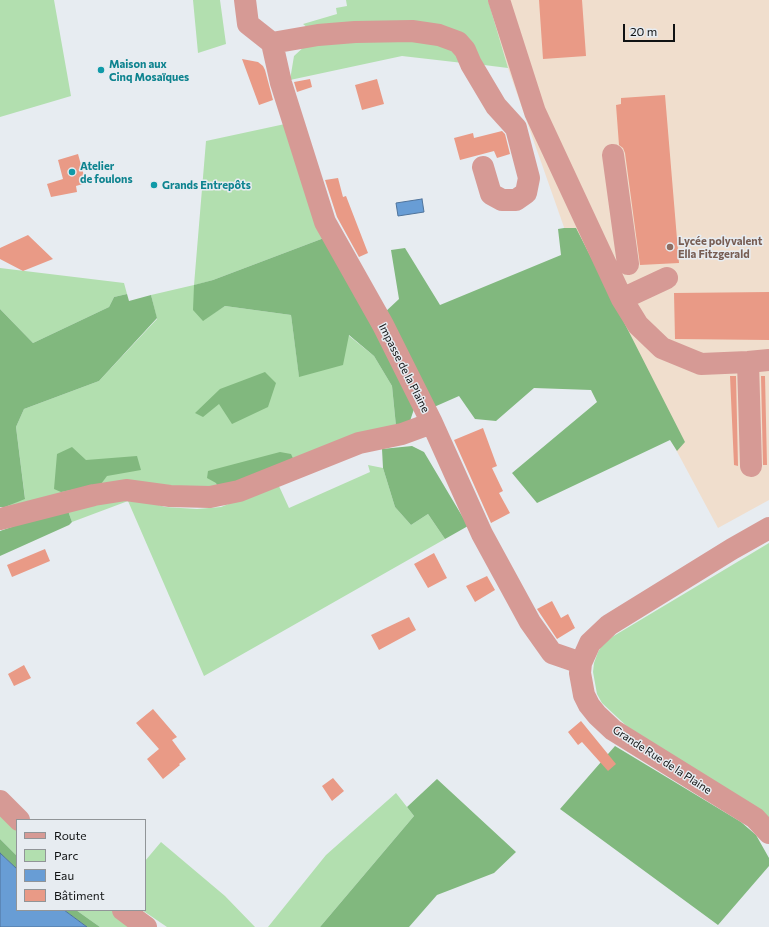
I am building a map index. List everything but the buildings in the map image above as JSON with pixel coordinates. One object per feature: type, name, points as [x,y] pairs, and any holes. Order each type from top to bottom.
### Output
[{"type":"street","points":[[245,0],[248,24],[272,43],[318,35],[355,32],[412,32],[438,35],[458,42],[465,50],[471,64],[496,106],[516,128],[529,178],[526,193],[516,200],[502,200],[491,194],[483,167]]},
{"type":"street","points":[[499,0],[535,112],[622,299],[638,325],[662,348],[701,364],[769,360]]},
{"type":"street","name":"Impasse de la Plaine","points":[[272,43],[281,83],[325,222],[383,325],[432,423],[482,534],[530,622],[552,653],[581,663]]},
{"type":"street","points":[[613,155],[628,264]]},
{"type":"street","points":[[622,299],[667,278]]},
{"type":"street","points":[[748,362],[750,466]]},
{"type":"street","points":[[0,518],[94,495],[126,490],[170,496],[210,497],[239,491],[359,443],[402,434],[432,423]]},
{"type":"street","name":"Grande Rue de la Plaine","points":[[769,528],[732,549],[609,625],[590,643],[581,663],[581,683],[584,695],[589,705],[597,715],[613,730],[755,818],[769,833]]},
{"type":"street","points":[[0,801],[18,819]]},
{"type":"street","points":[[124,911],[146,927]]},
{"type":"shaded area","name":"Lycée polyvalent Ella Fitzgerald","points":[[488,0],[769,0],[769,500],[718,528],[578,267],[508,68]]},
{"type":"green space","points":[[0,0],[54,0],[71,96],[0,117]]},
{"type":"green space","points":[[193,0],[220,0],[226,44],[198,53]]},
{"type":"green space","points":[[346,0],[488,0],[508,68],[476,64],[470,48],[308,28],[303,24],[337,14],[336,8],[347,6]]},
{"type":"green space","points":[[319,40],[445,42],[463,63],[402,56],[290,80],[294,56],[306,45]]},
{"type":"green space","points":[[285,124],[324,238],[213,280],[195,285],[203,320],[225,306],[291,315],[299,376],[348,335],[374,356],[392,386],[396,426],[216,483],[219,492],[5,507],[25,498],[16,427],[24,409],[99,381],[157,319],[151,295],[194,285],[206,141]]},
{"type":"green space","points":[[576,228],[685,442],[677,451],[670,440],[537,503],[512,473],[597,402],[591,390],[534,388],[496,421],[475,419],[459,396],[434,407],[383,314],[399,299],[391,250],[405,248],[440,305],[561,255],[558,229]]},
{"type":"green space","points":[[324,238],[415,406],[410,421],[396,426],[392,386],[374,356],[349,335],[343,365],[299,377],[291,315],[225,306],[203,321],[193,310],[194,285],[213,280]]},
{"type":"green space","points":[[0,268],[124,283],[127,294],[114,297],[109,307],[33,343],[0,309]]},
{"type":"green space","points":[[127,294],[129,301],[151,295],[157,318],[99,381],[24,409],[16,427],[25,499],[5,507],[0,507],[0,309],[33,343],[109,307],[114,297]]},
{"type":"green space","points":[[265,372],[276,383],[268,407],[232,424],[219,404],[203,417],[195,413],[220,389]]},
{"type":"green space","points":[[412,446],[424,452],[468,526],[445,539],[428,514],[411,525],[395,507],[383,468],[382,449]]},
{"type":"green space","points":[[72,447],[86,460],[137,456],[141,470],[107,476],[101,484],[61,492],[54,489],[57,454]]},
{"type":"green space","points":[[280,452],[291,454],[296,465],[219,492],[216,483],[207,478],[208,471]]},
{"type":"green space","points":[[368,465],[383,468],[395,507],[411,525],[428,514],[445,539],[204,676],[128,501],[72,522],[67,508],[133,497],[165,507],[197,509],[221,507],[278,484],[289,508],[370,472]]},
{"type":"green space","points":[[67,508],[72,522],[69,525],[0,556],[0,531]]},
{"type":"green space","points":[[769,543],[769,824],[633,732],[602,703],[597,694],[593,672],[594,663],[598,652],[602,645],[612,637]]},
{"type":"green space","points":[[615,746],[741,822],[756,835],[769,858],[769,866],[718,925],[560,809]]},
{"type":"green space","points":[[437,779],[516,852],[494,873],[437,895],[409,927],[320,927],[414,816],[407,807]]},
{"type":"green space","points":[[396,793],[414,816],[320,927],[268,927],[326,855]]},
{"type":"green space","points":[[0,813],[16,829],[16,855],[0,839]]},
{"type":"green space","points":[[0,839],[16,855],[16,868],[0,853]]},
{"type":"green space","points":[[161,842],[225,896],[255,927],[167,927],[143,911],[146,911],[146,860]]},
{"type":"green space","points":[[65,911],[77,911],[100,927],[87,927]]},
{"type":"green space","points":[[77,911],[114,911],[136,927],[100,927]]},
{"type":"water","points":[[422,199],[424,212],[398,216],[396,203]]},
{"type":"water","points":[[0,853],[16,868],[16,911],[65,911],[87,927],[0,927]]},
{"type":"place","name":"Maison aux Cinq Mosaïques","points":[[101,70]]},
{"type":"place","name":"Atelier de foulons","points":[[72,172]]},
{"type":"place","name":"Grands Entrepôts","points":[[154,185]]},
{"type":"place","name":"Lycée polyvalent Ella Fitzgerald","points":[[670,247]]}]
